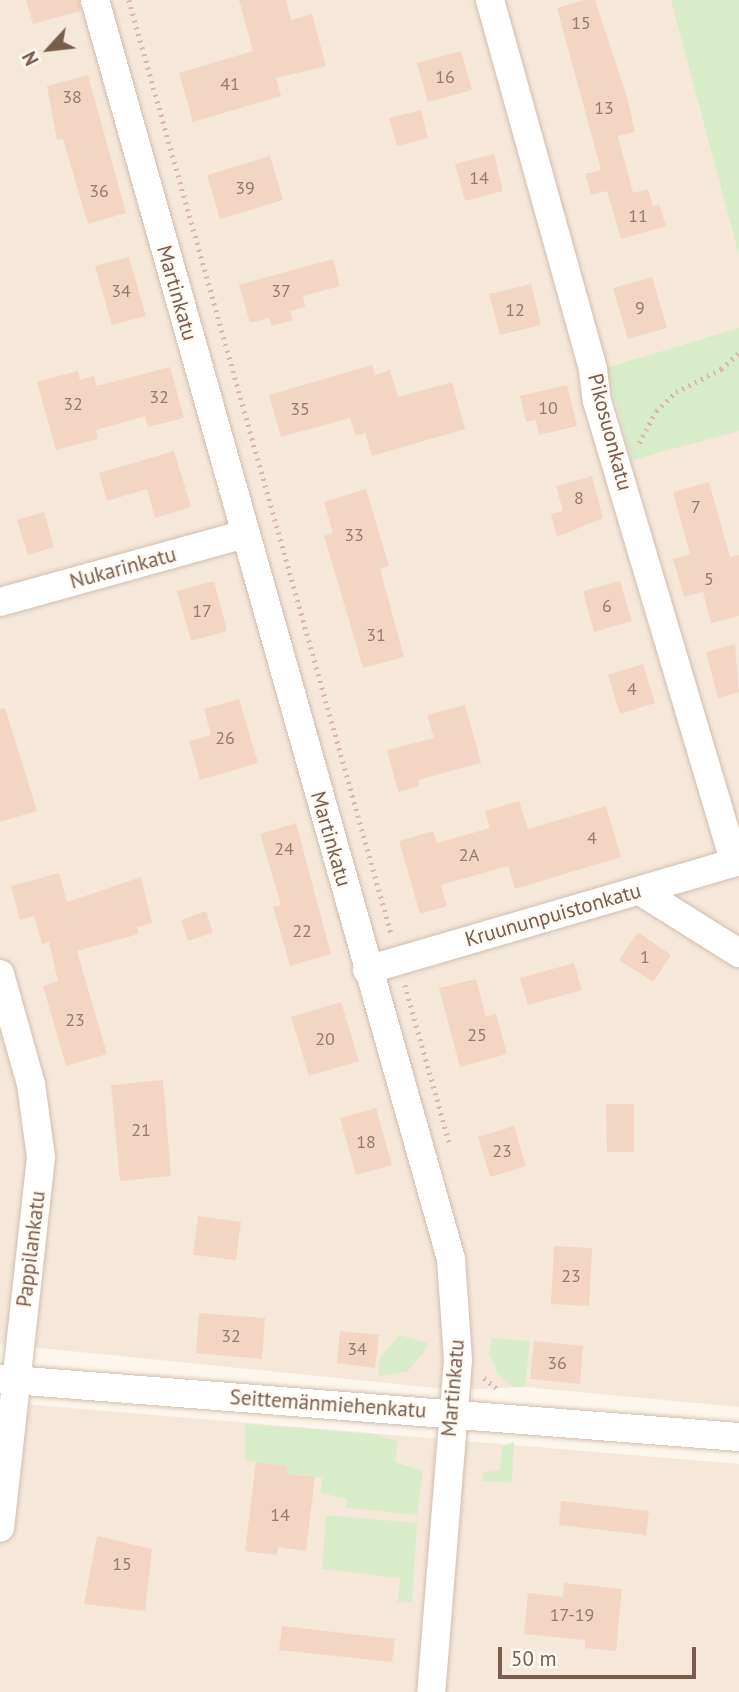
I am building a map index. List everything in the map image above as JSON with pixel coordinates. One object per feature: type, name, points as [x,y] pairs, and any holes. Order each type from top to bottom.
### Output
[{"type":"street","name":"Martinkatu","points":[[95,0],[367,970],[451,1259],[458,1337],[431,1692]]},
{"type":"street","name":"Pikosuonkatu","points":[[490,0],[593,370],[597,401],[622,476],[736,862]]},
{"type":"street","name":"Nukarinkatu","points":[[0,602],[245,534]]},
{"type":"street","name":"Kruununpuistonkatu","points":[[367,970],[736,862]]},
{"type":"street","points":[[640,891],[739,953]]},
{"type":"street","name":"Pappilankatu","points":[[0,974],[31,1084],[41,1157],[9,1380],[0,1528]]},
{"type":"street","name":"Seittemänmiehenkatu","points":[[9,1380],[739,1437]]},
{"type":"path","points":[[129,0],[450,1147]]},
{"type":"path","points":[[622,476],[656,411],[676,392],[721,369],[739,353]]},
{"type":"shaded area","points":[[0,0],[739,0],[739,1407],[525,1387],[456,1390],[0,1344]]},
{"type":"shaded area","points":[[0,1402],[739,1464],[739,1692],[0,1692]]},
{"type":"green space","points":[[671,0],[739,0],[739,255]]},
{"type":"green space","points":[[739,328],[739,431],[632,460],[606,368]]},
{"type":"green space","points":[[399,1335],[427,1343],[425,1351],[407,1372],[378,1377],[380,1358]]},
{"type":"green space","points":[[492,1338],[530,1341],[525,1387],[513,1387],[498,1374],[489,1354]]},
{"type":"green space","points":[[245,1424],[373,1434],[398,1441],[395,1462],[423,1471],[417,1515],[346,1508],[347,1499],[321,1493],[322,1478],[287,1474],[287,1466],[245,1461]]},
{"type":"green space","points":[[514,1442],[512,1483],[483,1481],[483,1473],[500,1470],[502,1447]]},
{"type":"green space","points":[[326,1515],[417,1523],[412,1603],[398,1602],[400,1578],[322,1569]]},
{"type":"building","points":[[26,0],[79,0],[81,11],[33,24]]},
{"type":"building","points":[[239,0],[286,0],[291,20],[312,14],[326,66],[276,78],[281,96],[193,122],[179,73],[253,51]]},
{"type":"building","points":[[584,0],[595,0],[627,97],[635,132],[618,136],[633,193],[648,189],[653,206],[659,204],[666,226],[621,239],[607,191],[591,195],[585,174],[601,170],[557,8]]},
{"type":"building","points":[[461,51],[472,90],[428,102],[417,63]]},
{"type":"building","points":[[88,75],[126,213],[88,224],[63,139],[57,140],[47,86]]},
{"type":"building","points":[[421,110],[428,138],[397,146],[389,118]]},
{"type":"building","points":[[494,154],[503,191],[465,201],[455,164]]},
{"type":"building","points":[[270,156],[283,200],[220,219],[207,175]]},
{"type":"building","points":[[129,257],[146,316],[112,325],[95,266]]},
{"type":"building","points":[[333,259],[340,286],[303,296],[305,307],[290,311],[293,320],[272,326],[269,318],[250,323],[239,285]]},
{"type":"building","points":[[652,277],[667,328],[628,339],[613,288]]},
{"type":"building","points":[[531,284],[541,325],[500,335],[489,294]]},
{"type":"building","points":[[372,365],[375,375],[390,370],[398,397],[452,382],[465,429],[372,456],[365,433],[356,436],[350,418],[281,437],[269,395]]},
{"type":"building","points":[[170,367],[184,418],[148,427],[145,416],[96,430],[98,439],[56,450],[37,382],[78,371],[80,380],[94,376],[97,386]]},
{"type":"building","points":[[567,385],[577,426],[539,435],[536,420],[526,422],[520,396]]},
{"type":"building","points":[[174,451],[191,507],[155,518],[147,489],[107,501],[99,473]]},
{"type":"building","points":[[592,476],[603,518],[557,537],[551,514],[563,511],[556,486]]},
{"type":"building","points":[[709,482],[730,557],[739,555],[739,616],[711,623],[703,592],[684,597],[673,559],[690,554],[673,492]]},
{"type":"building","points":[[366,489],[389,566],[380,569],[404,657],[363,668],[324,536],[333,533],[324,502]]},
{"type":"building","points":[[44,512],[54,547],[28,555],[17,520]]},
{"type":"building","points":[[214,581],[227,631],[191,641],[177,591]]},
{"type":"building","points":[[620,581],[632,621],[594,632],[583,591]]},
{"type":"building","points":[[735,644],[739,692],[718,698],[706,652]]},
{"type":"building","points":[[643,664],[655,703],[620,714],[608,675]]},
{"type":"building","points":[[239,699],[258,763],[200,780],[189,741],[211,735],[204,709]]},
{"type":"building","points":[[465,705],[481,763],[418,780],[419,786],[398,792],[387,750],[434,738],[427,715]]},
{"type":"building","points":[[5,708],[37,811],[0,822],[0,709]]},
{"type":"building","points":[[519,801],[528,829],[606,806],[621,857],[515,889],[508,866],[441,885],[447,906],[420,914],[399,841],[433,831],[437,843],[490,828],[485,811]]},
{"type":"building","points":[[296,823],[331,954],[290,966],[273,907],[281,905],[260,834]]},
{"type":"building","points":[[59,873],[67,902],[141,877],[152,923],[137,927],[139,934],[77,951],[107,1054],[66,1066],[43,986],[58,981],[49,942],[42,944],[34,916],[20,920],[11,886]]},
{"type":"building","points":[[206,911],[213,933],[188,941],[181,920]]},
{"type":"building","points":[[638,932],[671,955],[653,982],[619,960]]},
{"type":"building","points":[[574,963],[582,990],[528,1005],[520,978]]},
{"type":"building","points":[[476,979],[486,1017],[496,1014],[507,1054],[460,1067],[439,988]]},
{"type":"building","points":[[341,1002],[359,1061],[309,1076],[291,1017]]},
{"type":"building","points":[[163,1080],[171,1176],[120,1181],[111,1085]]},
{"type":"building","points":[[606,1104],[634,1104],[634,1152],[607,1152]]},
{"type":"building","points":[[376,1108],[392,1165],[356,1175],[340,1118]]},
{"type":"building","points":[[514,1126],[526,1166],[490,1177],[478,1137]]},
{"type":"building","points":[[198,1216],[241,1222],[236,1260],[193,1255]]},
{"type":"building","points":[[554,1246],[592,1248],[589,1306],[551,1304]]},
{"type":"building","points":[[199,1313],[265,1318],[262,1359],[196,1353]]},
{"type":"building","points":[[340,1331],[379,1335],[375,1368],[337,1363]]},
{"type":"building","points":[[534,1341],[583,1346],[580,1384],[530,1379]]},
{"type":"building","points":[[256,1462],[287,1466],[287,1474],[315,1477],[306,1551],[278,1547],[277,1555],[245,1551]]},
{"type":"building","points":[[561,1501],[649,1511],[646,1535],[559,1525]]},
{"type":"building","points":[[97,1536],[152,1549],[145,1611],[84,1604]]},
{"type":"building","points":[[564,1583],[622,1589],[616,1651],[585,1648],[585,1640],[524,1634],[528,1593],[563,1597]]},
{"type":"building","points":[[282,1626],[395,1639],[392,1662],[279,1650]]}]
